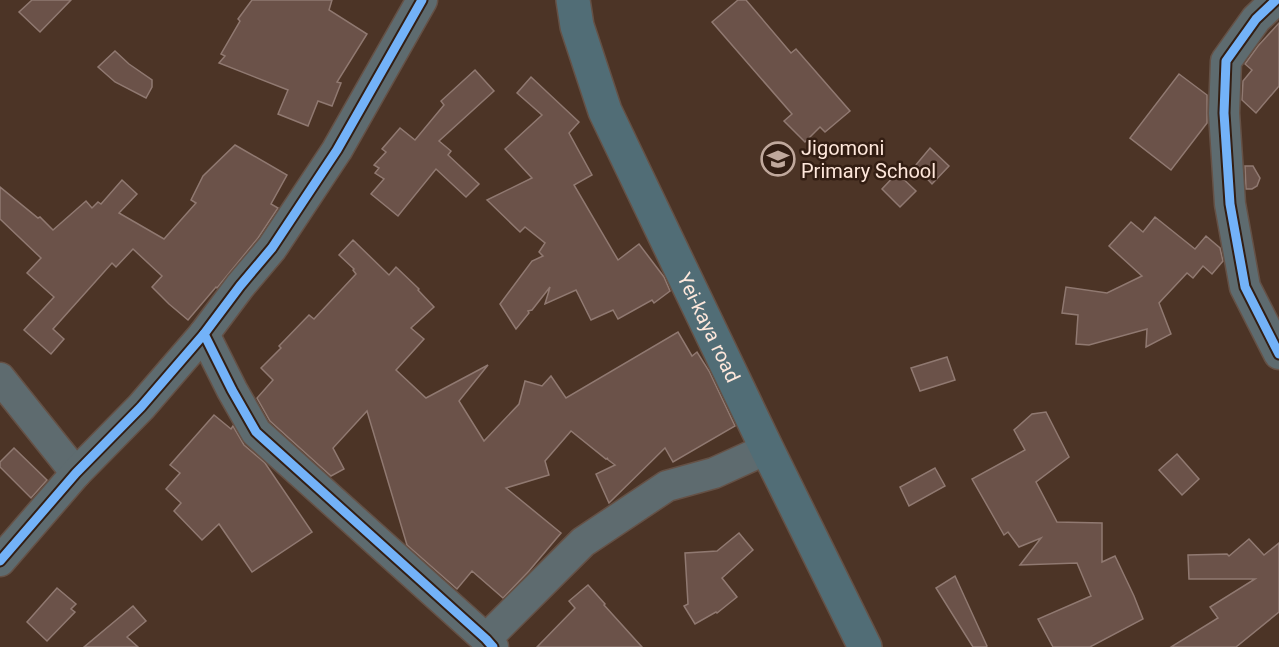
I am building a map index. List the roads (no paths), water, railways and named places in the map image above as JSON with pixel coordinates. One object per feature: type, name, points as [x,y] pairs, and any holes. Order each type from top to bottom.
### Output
[{"type":"main road","name":"Yei-kaya road","points":[[573,0],[577,26],[605,111],[865,647]]},
{"type":"street","points":[[0,561],[76,473],[141,407],[204,334],[272,248],[337,150],[422,0]]},
{"type":"street","points":[[1276,0],[1256,19],[1226,61],[1224,113],[1230,204],[1245,287],[1279,354]]},
{"type":"street","points":[[204,334],[256,432],[489,643],[583,542],[667,486],[714,473],[767,449]]},
{"type":"street","points":[[0,378],[76,473]]},
{"type":"place","name":"Jigomoni Primary School","points":[[778,159]]}]
